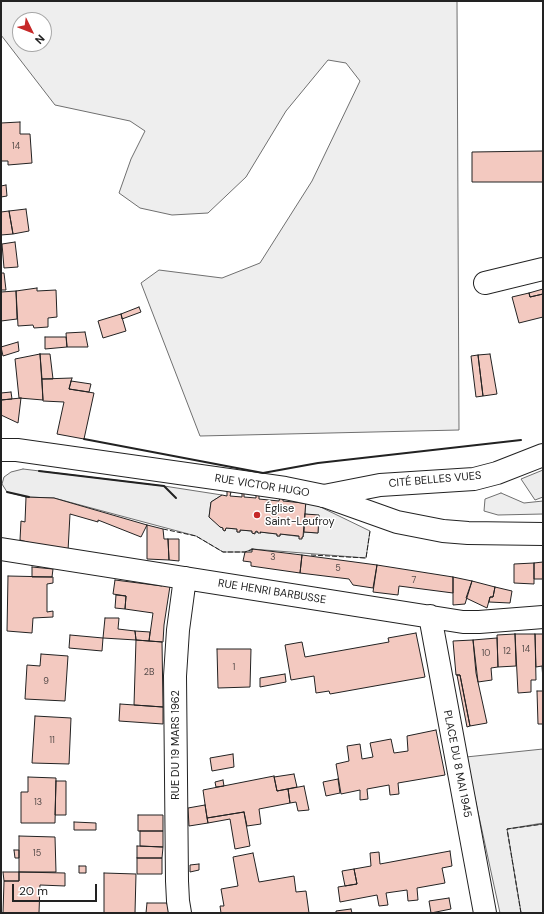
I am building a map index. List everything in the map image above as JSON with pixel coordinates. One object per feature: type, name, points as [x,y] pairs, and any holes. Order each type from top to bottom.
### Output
[{"type":"street","points":[[485,283],[543,269]]},
{"type":"street","name":"RUE VICTOR HUGO","points":[[1,450],[17,450],[285,488],[324,496],[396,522],[443,531],[468,533],[543,534]]},
{"type":"street","name":"CITÉ BELLES VUES","points":[[324,496],[380,485],[474,479],[497,473],[543,455]]},
{"type":"street","name":"RUE HENRI BARBUSSE","points":[[1,549],[463,622],[543,617]]},
{"type":"street","name":"RUE DU 19 MARS 1962","points":[[180,913],[177,881],[175,676],[178,630],[185,578]]},
{"type":"street","name":"PLACE DU 8 MAI 1945","points":[[430,616],[485,913]]},
{"type":"shaded area","points":[[1,1],[457,1],[459,430],[200,436],[141,283],[159,270],[222,278],[260,263],[312,181],[360,81],[346,63],[328,60],[286,111],[246,177],[208,213],[172,215],[140,208],[119,193],[131,159],[145,131],[130,121],[55,105],[14,52],[52,52],[52,12],[12,12],[12,49],[1,35]]},
{"type":"shaded area","points":[[23,469],[164,486],[222,495],[211,502],[209,517],[225,531],[226,528],[237,529],[237,532],[240,532],[240,530],[252,531],[252,533],[260,532],[277,534],[277,536],[280,536],[280,534],[303,537],[304,532],[318,533],[319,516],[305,514],[306,500],[370,531],[366,558],[252,549],[245,552],[223,552],[196,536],[54,498],[26,497],[7,492],[2,484],[4,477],[11,472]]},
{"type":"shaded area","points":[[543,470],[543,497],[535,500],[521,479]]},
{"type":"shaded area","points":[[501,493],[524,503],[543,501],[543,514],[498,515],[484,511],[485,499]]},
{"type":"shaded area","points":[[543,749],[543,823],[507,829],[521,913],[500,913],[466,757]]},
{"type":"shaded area","points":[[543,824],[543,913],[521,913],[507,829]]},
{"type":"building","points":[[20,122],[20,134],[30,134],[32,163],[8,165],[8,161],[1,161],[1,123]]},
{"type":"building","points":[[543,151],[543,182],[472,182],[472,152]]},
{"type":"building","points":[[6,185],[7,196],[1,197],[1,186]]},
{"type":"building","points":[[26,209],[29,231],[13,234],[9,211]]},
{"type":"building","points":[[9,211],[13,234],[1,235],[1,212]]},
{"type":"building","points":[[15,242],[18,267],[4,268],[2,244]]},
{"type":"building","points":[[1,273],[4,273],[6,290],[1,290]]},
{"type":"building","points":[[37,288],[37,291],[56,290],[57,317],[48,318],[48,327],[34,328],[33,325],[18,326],[16,291]]},
{"type":"building","points":[[543,289],[543,294],[530,297],[529,293]]},
{"type":"building","points":[[16,291],[17,319],[1,321],[1,292]]},
{"type":"building","points":[[529,293],[530,297],[543,294],[543,317],[519,323],[512,297]]},
{"type":"building","points":[[139,307],[141,312],[122,319],[121,314]]},
{"type":"building","points":[[121,314],[126,331],[103,338],[98,321]]},
{"type":"building","points":[[85,332],[88,347],[67,347],[66,333]]},
{"type":"building","points":[[45,337],[66,337],[67,347],[45,349]]},
{"type":"building","points":[[18,342],[19,351],[3,356],[1,347]]},
{"type":"building","points":[[40,354],[50,354],[53,379],[42,379]]},
{"type":"building","points":[[40,354],[43,400],[19,398],[15,359]]},
{"type":"building","points":[[490,354],[497,394],[483,396],[478,355]]},
{"type":"building","points":[[478,355],[483,396],[476,397],[471,356]]},
{"type":"building","points":[[72,378],[69,389],[94,393],[84,439],[57,434],[64,402],[43,401],[42,379]]},
{"type":"building","points":[[71,381],[91,384],[89,392],[69,389]]},
{"type":"building","points":[[11,392],[12,399],[1,400],[1,393]]},
{"type":"building","points":[[21,398],[18,423],[1,415],[1,400]]},
{"type":"building","name":"Église Saint-Leufroy","points":[[227,491],[231,492],[230,496],[242,497],[242,493],[244,493],[244,497],[256,498],[256,495],[259,495],[259,499],[279,501],[280,497],[283,497],[283,501],[303,503],[303,500],[306,500],[302,539],[299,539],[299,536],[280,534],[280,536],[277,536],[277,534],[258,533],[257,531],[255,534],[252,533],[252,531],[240,530],[240,532],[237,532],[237,529],[226,528],[225,531],[223,530],[223,528],[209,517],[211,502],[222,495],[227,496]]},
{"type":"building","points":[[26,497],[54,498],[147,525],[141,537],[98,520],[98,522],[70,514],[68,551],[45,547],[20,540],[21,521],[25,522]]},
{"type":"building","points":[[305,514],[319,515],[318,533],[304,532]]},
{"type":"building","points":[[147,525],[163,529],[164,539],[168,539],[169,560],[147,559]]},
{"type":"building","points":[[168,539],[179,539],[179,561],[169,560]]},
{"type":"building","points":[[252,549],[302,555],[300,573],[251,566],[251,562],[243,561],[245,552],[252,552]]},
{"type":"building","points":[[302,555],[377,565],[373,588],[353,585],[349,579],[300,573]]},
{"type":"building","points":[[543,562],[543,579],[534,579],[534,563]]},
{"type":"building","points":[[534,563],[534,584],[514,583],[514,564]]},
{"type":"building","points":[[377,565],[453,577],[453,593],[399,586],[398,595],[373,592]]},
{"type":"building","points":[[32,567],[53,569],[52,577],[32,577]]},
{"type":"building","points":[[8,576],[53,577],[53,583],[47,584],[47,612],[53,611],[53,617],[33,618],[32,633],[7,631]]},
{"type":"building","points":[[453,577],[472,581],[465,604],[453,605]]},
{"type":"building","points":[[115,580],[162,586],[163,582],[170,586],[163,642],[149,641],[153,613],[125,609],[126,596],[113,594]]},
{"type":"building","points":[[472,581],[495,587],[493,597],[490,597],[487,608],[466,598]]},
{"type":"building","points":[[495,587],[512,591],[510,603],[489,602],[490,597],[493,597]]},
{"type":"building","points":[[116,595],[126,596],[125,609],[115,608]]},
{"type":"building","points":[[105,618],[119,618],[118,629],[135,631],[136,640],[103,638]]},
{"type":"building","points":[[135,631],[150,632],[149,641],[136,640]]},
{"type":"building","points":[[416,633],[425,677],[330,694],[329,691],[316,693],[314,676],[291,680],[285,645],[302,642],[305,657],[389,642],[388,638]]},
{"type":"building","points":[[515,634],[516,666],[498,667],[497,635]]},
{"type":"building","points":[[515,634],[535,634],[536,680],[531,680],[531,692],[518,693]]},
{"type":"building","points":[[535,634],[543,634],[543,680],[542,666],[536,667]]},
{"type":"building","points":[[70,635],[103,638],[102,651],[69,648]]},
{"type":"building","points":[[497,638],[498,667],[491,668],[492,680],[478,682],[473,640]]},
{"type":"building","points":[[136,640],[162,642],[163,707],[134,705]]},
{"type":"building","points":[[473,640],[476,673],[487,723],[470,726],[460,675],[456,675],[453,641]]},
{"type":"building","points":[[217,649],[251,649],[250,687],[218,688]]},
{"type":"building","points":[[41,654],[68,656],[65,701],[25,699],[27,665],[40,666]]},
{"type":"building","points":[[285,674],[286,682],[260,687],[260,678]]},
{"type":"building","points":[[457,675],[460,675],[470,726],[467,727]]},
{"type":"building","points":[[537,691],[543,691],[543,724],[538,724]]},
{"type":"building","points":[[120,704],[163,707],[163,724],[119,721]]},
{"type":"building","points":[[35,716],[71,718],[69,764],[32,763]]},
{"type":"building","points":[[436,730],[445,775],[398,783],[399,794],[390,795],[389,785],[367,789],[368,799],[360,800],[360,790],[341,794],[336,764],[349,761],[347,746],[360,744],[362,759],[373,757],[370,743],[391,739],[394,753],[408,751],[407,736]]},
{"type":"building","points":[[233,754],[234,767],[212,771],[210,758]]},
{"type":"building","points":[[294,774],[297,787],[277,791],[274,777]]},
{"type":"building","points":[[274,776],[277,791],[288,789],[290,803],[259,809],[261,824],[247,826],[244,812],[207,818],[203,790]]},
{"type":"building","points":[[28,777],[56,778],[55,823],[21,823],[21,792],[28,792]]},
{"type":"building","points":[[338,779],[340,793],[326,796],[323,782]]},
{"type":"building","points":[[223,780],[224,786],[216,787],[215,782]]},
{"type":"building","points":[[56,781],[66,781],[66,815],[55,815]]},
{"type":"building","points":[[304,786],[309,810],[298,811],[296,802],[290,803],[288,789]]},
{"type":"building","points":[[205,805],[208,823],[189,826],[188,808]]},
{"type":"building","points":[[244,812],[250,846],[235,849],[230,819],[208,823],[207,818]]},
{"type":"building","points":[[138,815],[163,815],[163,831],[138,831]]},
{"type":"building","points":[[74,822],[96,823],[96,830],[74,830]]},
{"type":"building","points":[[140,831],[163,831],[163,847],[140,846]]},
{"type":"building","points":[[19,836],[55,837],[56,872],[19,872]]},
{"type":"building","points":[[137,846],[163,847],[162,858],[137,858]]},
{"type":"building","points":[[14,850],[19,850],[19,858],[15,858]]},
{"type":"building","points":[[450,851],[452,866],[442,868],[445,883],[417,888],[418,900],[408,901],[407,890],[386,893],[388,905],[379,906],[377,895],[340,902],[338,887],[357,884],[354,869],[371,866],[370,853],[379,852],[380,864]]},
{"type":"building","points":[[253,853],[259,882],[294,876],[296,892],[306,891],[309,913],[221,913],[220,906],[224,906],[221,889],[238,886],[233,857]]},
{"type":"building","points":[[137,858],[162,858],[162,874],[137,874]]},
{"type":"building","points":[[199,864],[199,870],[190,872],[190,865]]},
{"type":"building","points":[[79,866],[86,866],[86,873],[79,873]]},
{"type":"building","points":[[354,869],[357,884],[345,886],[342,871]]},
{"type":"building","points":[[3,872],[19,872],[19,881],[4,881]]},
{"type":"building","points":[[19,872],[65,873],[65,886],[40,885],[39,913],[3,913],[4,881],[19,881]]},
{"type":"building","points":[[104,873],[136,874],[135,913],[104,913]]},
{"type":"building","points":[[449,898],[451,909],[431,913],[429,901]]},
{"type":"building","points":[[147,903],[167,903],[169,913],[146,913]]},
{"type":"building","points":[[351,909],[352,913],[336,913],[336,911]]},
{"type":"fence","points":[[163,529],[196,536],[223,552],[245,552],[254,549]]},
{"type":"fence","points":[[311,555],[366,558],[370,531]]},
{"type":"fence","points":[[521,913],[507,829],[543,824]]},
{"type":"wall","points":[[84,439],[263,473],[318,463],[521,440]]},
{"type":"wall","points":[[39,471],[164,486],[176,498]]},
{"type":"wall","points":[[7,492],[29,497]]},
{"type":"place","name":"Église Saint-Leufroy","points":[[257,515]]}]
